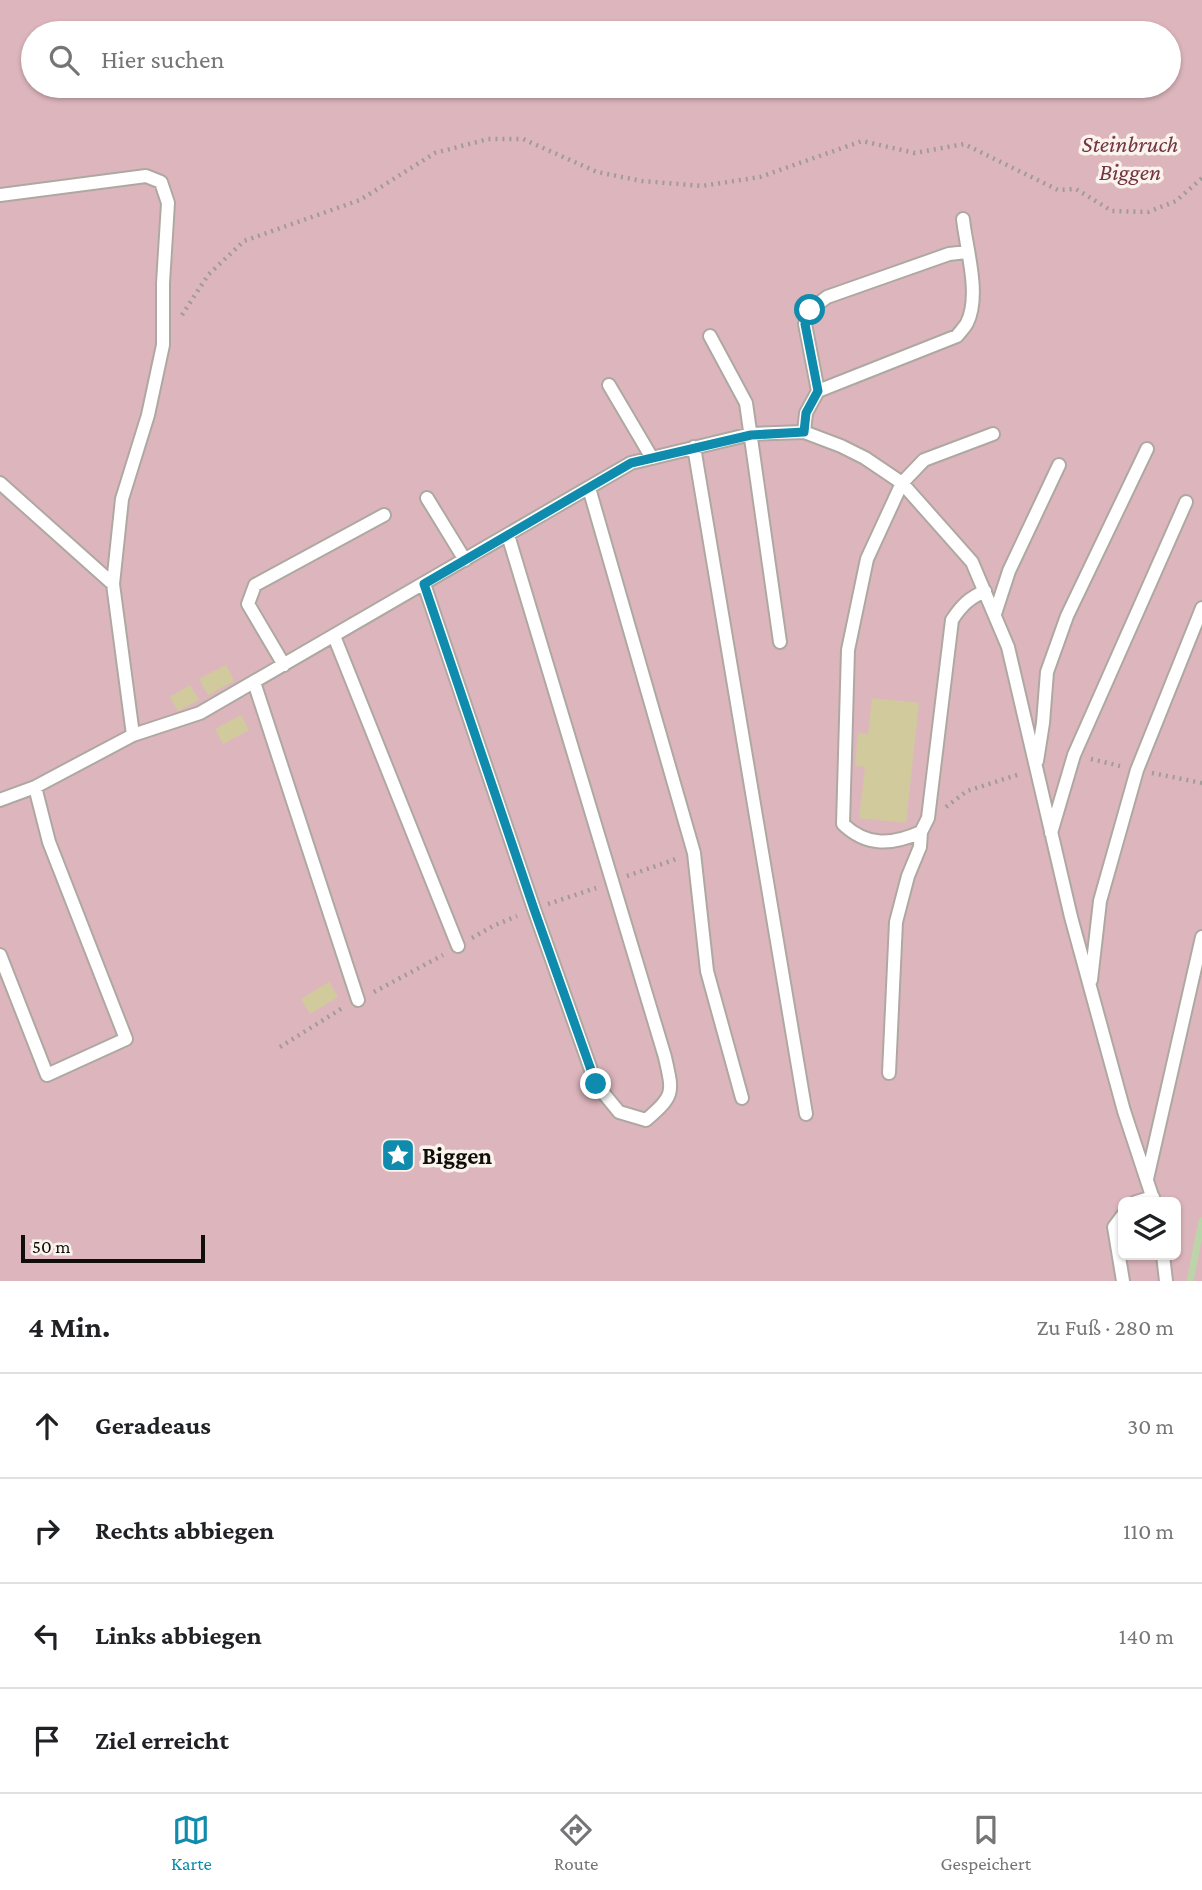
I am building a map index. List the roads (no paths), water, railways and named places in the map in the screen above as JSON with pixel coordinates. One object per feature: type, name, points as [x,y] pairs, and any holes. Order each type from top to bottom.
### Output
[{"type":"lane","points":[[0,195],[146,176],[162,182],[168,203],[163,283],[163,345],[148,415],[122,499],[113,584],[133,735]]},
{"type":"lane","points":[[818,391],[957,336],[967,323],[972,306],[972,274],[963,219]]},
{"type":"lane","points":[[804,432],[806,413],[818,391],[805,324],[810,310],[827,298],[949,254],[967,252]]},
{"type":"lane","points":[[710,336],[746,403],[780,642]]},
{"type":"lane","points":[[609,386],[652,458]]},
{"type":"lane","points":[[0,800],[36,787],[133,735],[200,713],[631,463],[751,435],[804,432],[865,458],[902,483],[972,562],[1008,647],[1090,987],[1125,1111],[1153,1197]]},
{"type":"lane","points":[[921,832],[907,838],[870,841],[843,824],[848,650],[867,559],[902,483],[924,460],[993,434]]},
{"type":"lane","points":[[694,447],[806,1114]]},
{"type":"lane","points":[[1036,769],[1047,671],[1067,615],[1147,449]]},
{"type":"lane","points":[[995,614],[1009,571],[1059,465]]},
{"type":"lane","points":[[0,483],[113,584]]},
{"type":"lane","points":[[589,488],[694,853],[707,971],[742,1098]]},
{"type":"lane","points":[[427,498],[465,560]]},
{"type":"lane","points":[[1051,833],[1074,755],[1186,502]]},
{"type":"lane","points":[[284,665],[248,604],[255,585],[384,515]]},
{"type":"lane","points":[[424,584],[596,1084],[619,1112],[646,1120],[665,1104],[672,1087],[665,1057],[508,535]]},
{"type":"lane","points":[[889,1073],[896,922],[908,876],[920,847],[921,832],[928,818],[952,621],[962,605],[985,591]]},
{"type":"lane","points":[[1090,987],[1100,901],[1137,770],[1202,608]]},
{"type":"lane","points":[[334,636],[458,946]]},
{"type":"lane","points":[[254,682],[358,1000]]},
{"type":"lane","points":[[0,955],[47,1075],[126,1039],[49,842],[36,787]]},
{"type":"lane","points":[[1147,1179],[1202,937]]},
{"type":"lane","points":[[1118,1222],[1114,1227],[1118,1251]]},
{"type":"lane","points":[[1120,1260],[1123,1281]]},
{"type":"lane","points":[[1164,1260],[1166,1281]]},
{"type":"waterway","points":[[1190,1281],[1202,1221]]},
{"type":"place","name":"Biggen","points":[[398,1155]]},
{"type":"park label","name":"Steinbruch Biggen","points":[[1130,157]]}]
